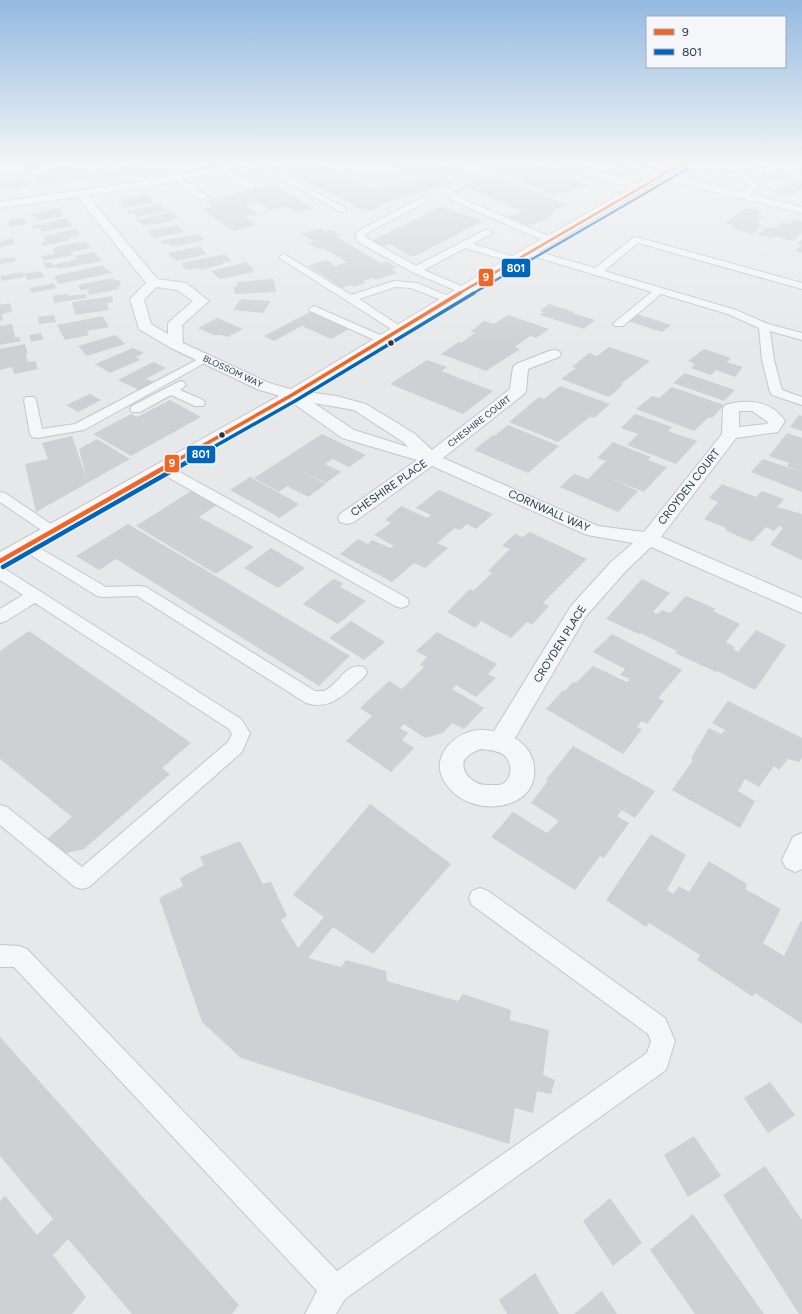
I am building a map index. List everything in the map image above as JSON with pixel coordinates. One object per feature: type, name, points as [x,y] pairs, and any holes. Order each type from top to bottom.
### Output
[{"type":"main road","points":[[0,561],[292,395],[514,260],[578,224]]},
{"type":"street","points":[[106,224],[153,283],[181,286],[202,301],[175,324],[176,344]]},
{"type":"street","name":"BLOSSOM WAY","points":[[153,283],[137,299],[144,326],[176,344],[263,386],[292,395]]},
{"type":"street","name":"CHESHIRE COURT","points":[[431,459],[518,391],[521,367],[554,354]]},
{"type":"street","name":"CORNWALL WAY","points":[[292,395],[348,434],[431,459],[594,531],[648,539],[802,606]]},
{"type":"street","name":"CORNWALL WAY","points":[[292,395],[336,401],[360,407],[409,438],[431,459]]},
{"type":"street","name":"CROYDEN COURT","points":[[648,539],[730,434]]},
{"type":"street","name":"CHESHIRE PLACE","points":[[347,518],[431,459]]},
{"type":"street","name":"CROYDEN PLACE","points":[[501,741],[578,611],[618,566],[648,539]]},
{"type":"lane","points":[[377,224],[361,233],[360,237],[363,241],[416,270],[464,291]]},
{"type":"lane","points":[[514,224],[550,240]]},
{"type":"lane","points":[[416,270],[487,232]]},
{"type":"lane","points":[[598,271],[636,240],[802,286]]},
{"type":"lane","points":[[464,244],[514,260]]},
{"type":"lane","points":[[529,252],[598,271],[732,312],[764,326],[802,337]]},
{"type":"lane","points":[[284,257],[400,330]]},
{"type":"lane","points":[[349,299],[394,284],[413,285],[449,300]]},
{"type":"lane","points":[[619,324],[660,290]]},
{"type":"lane","points":[[314,310],[383,340]]},
{"type":"lane","points":[[764,326],[768,360],[776,392],[802,401]]},
{"type":"lane","points":[[136,409],[171,390],[212,361]]},
{"type":"lane","points":[[30,400],[37,434],[79,427],[212,361]]},
{"type":"lane","points":[[171,390],[199,403]]},
{"type":"lane","points":[[162,468],[401,602]]},
{"type":"lane","points":[[0,496],[52,531]]},
{"type":"lane","points":[[26,546],[103,592],[140,591],[312,698],[329,697],[358,672]]},
{"type":"lane","points":[[0,573],[235,724],[241,732],[235,747],[82,880],[0,813]]},
{"type":"lane","points":[[0,617],[35,595]]},
{"type":"lane","points":[[319,1314],[335,1288],[657,1061],[663,1041],[657,1026],[480,898]]},
{"type":"lane","points":[[0,956],[19,957],[335,1288]]},
{"type":"building","points":[[10,224],[24,224],[10,227]]},
{"type":"building","points":[[39,224],[72,224],[73,226],[42,232],[39,228],[34,229],[31,226]]},
{"type":"building","points":[[224,224],[256,225],[234,231]]},
{"type":"building","points":[[405,224],[477,224],[415,256],[410,256],[390,244],[381,247],[371,241]]},
{"type":"building","points":[[732,224],[761,224],[759,226],[761,227],[752,234],[731,228],[735,225]]},
{"type":"building","points":[[780,224],[802,224],[802,232],[793,241],[774,236],[771,238],[757,235],[766,228],[775,228]]},
{"type":"building","points":[[177,225],[184,232],[155,238],[148,231]]},
{"type":"building","points":[[76,229],[80,234],[69,238],[71,240],[44,246],[41,242],[46,241],[43,236]]},
{"type":"building","points":[[320,229],[325,232],[332,230],[340,235],[335,236],[381,263],[387,262],[397,268],[391,269],[397,273],[376,280],[373,278],[363,281],[366,283],[354,287],[351,285],[342,288],[308,266],[327,260],[335,266],[347,262],[323,248],[318,249],[308,243],[313,241],[301,234]]},
{"type":"building","points":[[199,234],[204,240],[172,247],[169,244],[163,245],[159,241]]},
{"type":"building","points":[[12,238],[15,244],[0,247],[0,242]]},
{"type":"building","points":[[802,239],[802,245],[797,244]]},
{"type":"building","points":[[85,241],[91,248],[71,252],[73,255],[44,261],[41,256],[55,254],[52,249],[56,247]]},
{"type":"building","points":[[802,245],[802,253],[795,251]]},
{"type":"building","points":[[200,246],[207,254],[177,261],[167,253]]},
{"type":"building","points":[[94,252],[102,261],[59,269],[57,267],[46,269],[43,263],[51,262],[53,265],[77,259],[75,256]]},
{"type":"building","points":[[225,254],[231,261],[200,270],[198,268],[186,270],[181,263]]},
{"type":"building","points":[[15,257],[16,261],[0,264],[0,259]]},
{"type":"building","points":[[246,262],[255,270],[252,271],[254,272],[220,279],[211,271]]},
{"type":"building","points":[[103,265],[112,273],[59,284],[54,276]]},
{"type":"building","points":[[40,271],[45,277],[28,280],[24,274]]},
{"type":"building","points":[[23,272],[24,277],[2,281],[0,276]]},
{"type":"building","points":[[113,278],[114,281],[119,280],[121,286],[117,287],[119,289],[89,295],[87,289],[81,291],[78,285]]},
{"type":"building","points":[[274,279],[276,292],[235,294],[233,287],[238,286],[237,282]]},
{"type":"building","points":[[54,283],[56,288],[32,293],[29,288]]},
{"type":"building","points":[[68,294],[68,296],[86,294],[87,298],[54,303],[53,296]]},
{"type":"building","points":[[112,296],[113,302],[107,303],[109,310],[75,315],[72,302]]},
{"type":"building","points":[[241,299],[271,301],[263,313],[233,310]]},
{"type":"building","points":[[10,303],[12,312],[2,314],[3,320],[0,321],[0,305]]},
{"type":"building","points":[[549,304],[595,320],[584,329],[540,315],[544,312],[540,311]]},
{"type":"building","points":[[310,312],[349,329],[331,339],[302,326],[274,341],[264,336]]},
{"type":"building","points":[[637,314],[671,325],[662,332],[628,321]]},
{"type":"building","points":[[54,315],[56,322],[39,324],[38,317]]},
{"type":"building","points":[[508,315],[549,329],[536,338],[530,336],[515,347],[520,349],[486,371],[441,354],[475,333],[470,332],[484,321],[494,324]]},
{"type":"building","points":[[103,316],[109,327],[87,331],[89,335],[65,340],[57,325]]},
{"type":"building","points":[[217,318],[243,329],[227,337],[222,335],[213,335],[198,328]]},
{"type":"building","points":[[12,324],[15,337],[19,337],[21,341],[0,345],[0,326]]},
{"type":"building","points":[[41,333],[43,339],[31,342],[29,335]]},
{"type":"building","points":[[116,335],[125,344],[87,356],[78,346]]},
{"type":"building","points":[[25,344],[28,354],[26,355],[28,362],[35,361],[38,369],[14,374],[12,367],[0,370],[0,349]]},
{"type":"building","points":[[609,347],[650,361],[621,384],[623,385],[609,397],[561,379],[576,368],[572,367],[589,353],[597,356]]},
{"type":"building","points":[[133,348],[144,353],[136,357],[140,360],[110,373],[95,364]]},
{"type":"building","points":[[704,349],[731,358],[727,362],[743,367],[735,377],[716,370],[711,375],[691,368],[695,364],[688,361]]},
{"type":"building","points":[[427,360],[447,367],[441,371],[493,391],[463,414],[390,384]]},
{"type":"building","points":[[153,362],[166,368],[146,379],[154,382],[139,390],[118,380]]},
{"type":"building","points":[[685,373],[735,390],[724,401],[673,383]]},
{"type":"building","points":[[560,386],[610,404],[594,418],[583,414],[590,417],[558,442],[509,422],[539,397],[544,399]]},
{"type":"building","points":[[672,387],[724,405],[712,418],[709,417],[694,431],[636,409],[652,396],[659,398]]},
{"type":"building","points":[[90,394],[101,400],[78,412],[66,405]]},
{"type":"building","points":[[170,400],[201,417],[131,456],[93,434],[131,414],[137,417]]},
{"type":"building","points":[[635,414],[672,427],[668,431],[697,441],[676,464],[627,445],[638,434],[621,428]]},
{"type":"building","points":[[799,415],[802,416],[802,431],[790,427]]},
{"type":"building","points":[[508,425],[559,446],[528,473],[474,450]]},
{"type":"building","points":[[787,433],[802,438],[802,472],[787,466],[789,463],[769,456]]},
{"type":"building","points":[[322,434],[366,455],[349,467],[333,459],[325,464],[341,472],[326,483],[296,469],[326,484],[308,497],[287,486],[279,492],[254,478]]},
{"type":"building","points":[[72,436],[87,480],[79,449],[97,439],[130,459],[36,512],[25,464],[48,459],[42,443]]},
{"type":"building","points":[[613,442],[651,457],[648,460],[667,467],[644,492],[612,479],[638,491],[618,512],[560,487],[574,474],[588,479],[606,461],[597,458]]},
{"type":"building","points":[[763,459],[802,472],[802,492],[751,472]]},
{"type":"building","points":[[250,477],[299,504],[280,518],[230,490]]},
{"type":"building","points":[[722,484],[756,497],[762,491],[784,499],[777,507],[802,514],[802,560],[770,545],[783,528],[779,526],[774,531],[766,527],[752,542],[725,530],[727,528],[704,519],[718,502],[709,498]]},
{"type":"building","points":[[439,490],[493,514],[476,529],[467,524],[460,530],[455,528],[437,543],[448,548],[425,568],[414,563],[392,582],[340,554],[358,539],[368,544],[372,540],[390,548],[394,546],[374,535],[391,523],[385,520],[401,506],[427,518],[431,515],[416,508]]},
{"type":"building","points":[[191,491],[217,505],[199,517],[254,547],[216,574],[136,526]]},
{"type":"building","points":[[128,524],[350,656],[319,686],[116,559],[99,570],[76,556]]},
{"type":"building","points":[[530,532],[587,559],[543,603],[549,606],[532,625],[527,622],[511,638],[481,621],[475,628],[447,612],[470,589],[473,591],[492,573],[488,571],[510,549],[502,546],[515,534],[522,537]]},
{"type":"building","points":[[271,548],[305,568],[278,588],[244,568]]},
{"type":"building","points":[[333,579],[343,583],[340,587],[366,601],[338,624],[303,604]]},
{"type":"building","points":[[642,579],[670,593],[653,612],[657,614],[662,610],[670,613],[686,596],[716,609],[713,611],[740,624],[726,642],[735,647],[733,649],[738,652],[756,630],[786,645],[755,690],[717,671],[716,672],[675,653],[677,651],[640,633],[639,634],[606,619]]},
{"type":"building","points":[[351,621],[385,642],[364,660],[329,638]]},
{"type":"building","points":[[29,631],[191,743],[162,768],[170,774],[84,849],[62,854],[46,840],[72,817],[0,759],[0,651]]},
{"type":"building","points":[[437,632],[497,664],[488,674],[496,678],[476,697],[456,685],[452,689],[484,708],[464,729],[452,723],[443,733],[425,738],[404,724],[400,728],[408,733],[402,740],[414,748],[391,772],[346,741],[372,716],[360,708],[389,681],[402,689],[424,667],[420,665],[427,657],[416,651]]},
{"type":"building","points":[[612,634],[682,670],[658,698],[664,701],[647,724],[642,721],[637,727],[642,729],[623,754],[546,709],[563,690],[565,691],[573,682],[576,683],[593,666],[627,682],[630,679],[620,675],[625,669],[593,652]]},
{"type":"building","points":[[728,701],[802,738],[802,757],[799,762],[788,759],[779,770],[774,766],[759,787],[745,779],[738,791],[755,801],[740,828],[672,790],[693,760],[691,758],[709,728],[721,734],[725,730],[712,723]]},
{"type":"building","points":[[573,746],[655,791],[635,818],[622,810],[617,816],[629,823],[604,858],[600,856],[575,890],[491,837],[513,812],[547,833],[559,821],[531,803],[548,781],[546,780]]},
{"type":"building","points":[[370,804],[451,864],[373,954],[333,927],[308,958],[341,967],[346,960],[386,971],[387,981],[458,1001],[463,994],[511,1010],[510,1020],[549,1030],[543,1075],[555,1080],[551,1094],[537,1091],[533,1113],[515,1108],[509,1144],[241,1058],[202,1022],[159,898],[183,886],[180,878],[204,865],[200,857],[240,841],[263,884],[271,882],[287,916],[281,920],[298,948],[324,917],[293,895]]},
{"type":"building","points":[[651,834],[686,855],[667,890],[673,894],[679,886],[689,892],[709,861],[747,884],[745,889],[781,909],[763,943],[784,956],[801,921],[802,922],[802,1024],[755,993],[753,997],[697,960],[700,955],[649,923],[646,927],[606,900]]},
{"type":"building","points":[[0,1037],[239,1305],[232,1314],[132,1314],[68,1239],[53,1255],[86,1297],[72,1314],[0,1314],[0,1201],[5,1196],[37,1235],[53,1219],[0,1156]]},
{"type":"building","points":[[770,1082],[795,1115],[768,1133],[744,1098]]},
{"type":"building","points":[[694,1136],[721,1176],[688,1197],[664,1155]]},
{"type":"building","points":[[765,1166],[802,1220],[802,1314],[799,1314],[723,1195]]},
{"type":"building","points":[[610,1198],[642,1243],[613,1266],[583,1221]]},
{"type":"building","points":[[693,1214],[764,1314],[695,1314],[650,1250]]},
{"type":"building","points":[[535,1273],[559,1314],[507,1314],[499,1300]]},
{"type":"building","points":[[602,1291],[617,1314],[574,1314]]},
{"type":"transit line","name":"9","points":[[0,561],[292,395],[498,270],[577,224]]},
{"type":"transit line","name":"801","points":[[3,567],[295,401],[502,276],[591,224]]}]
